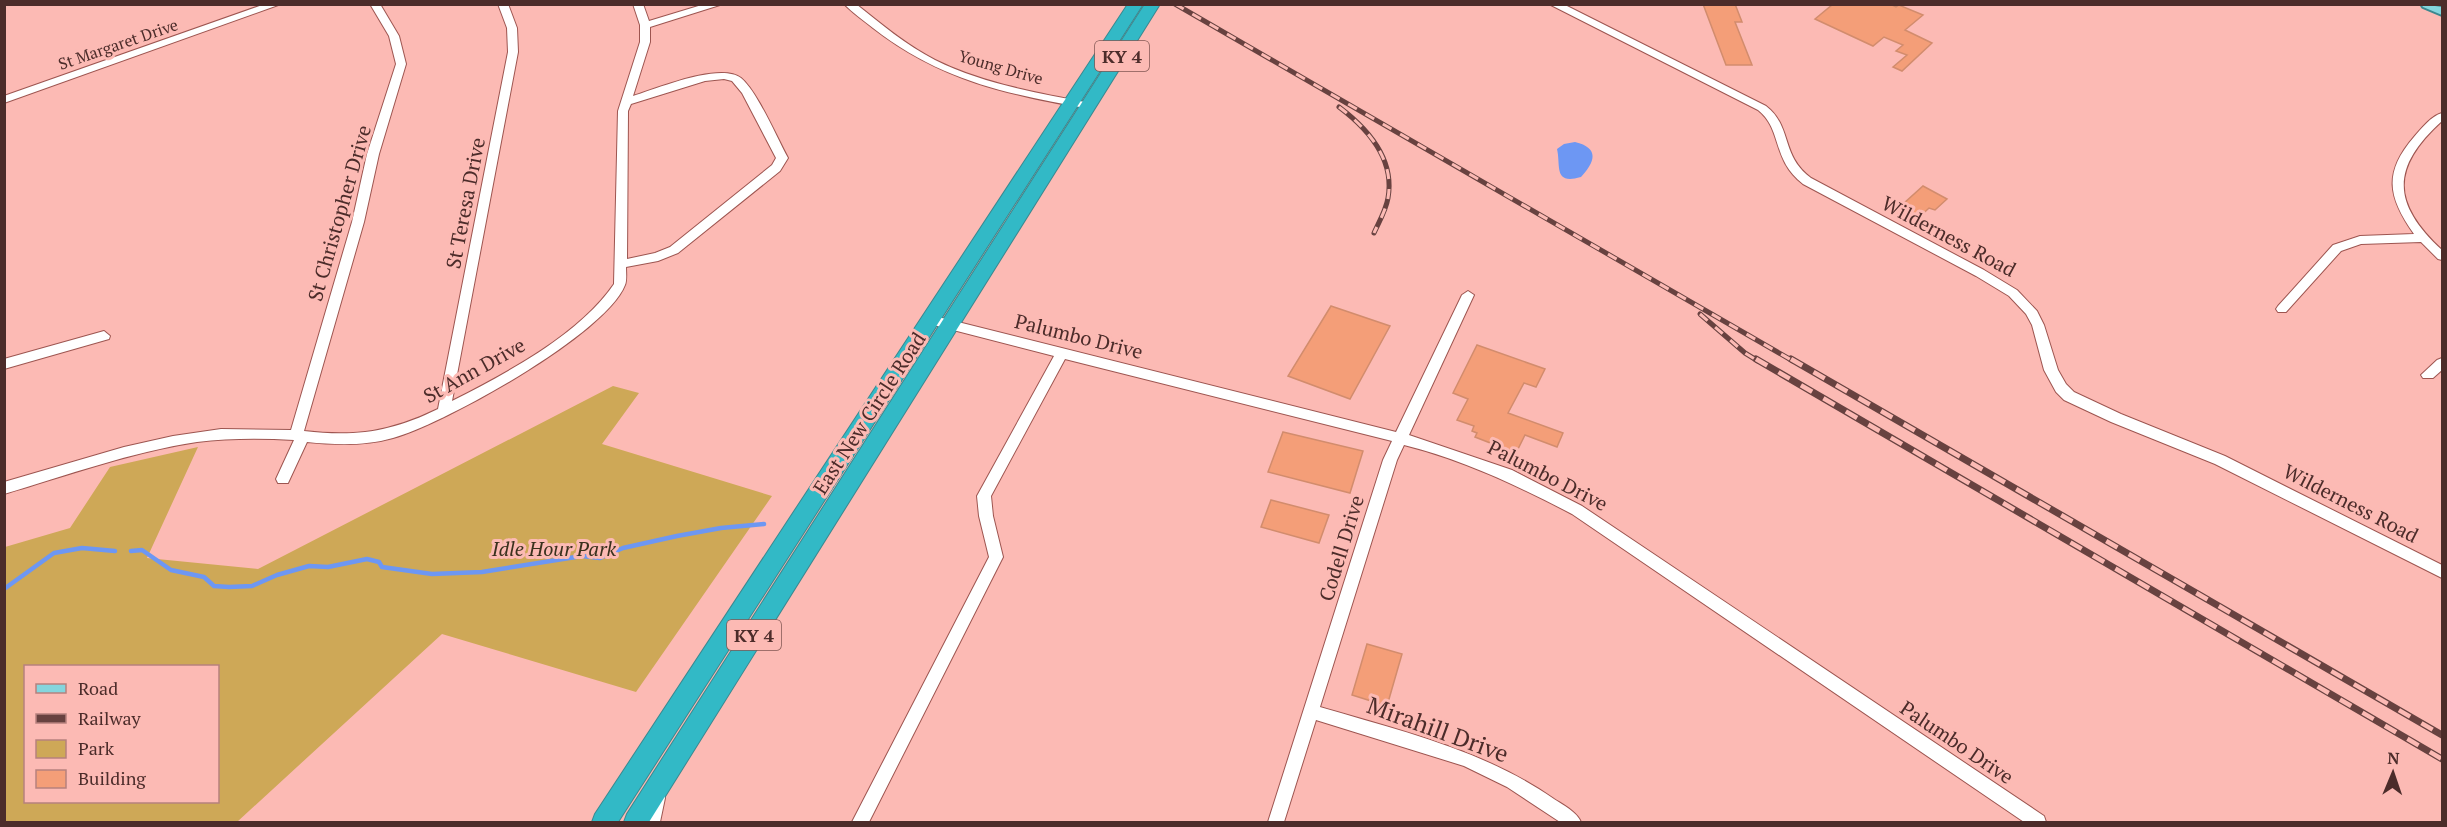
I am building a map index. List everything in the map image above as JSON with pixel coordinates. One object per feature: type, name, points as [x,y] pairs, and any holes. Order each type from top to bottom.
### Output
[{"type":"highway","name":"East New Circle Road","points":[[1081,105],[1136,4]]},
{"type":"highway","name":"East New Circle Road","points":[[604,822],[940,322],[1081,105],[1154,4]]},
{"type":"highway","name":"East New Circle Road","points":[[636,822],[940,322]]},
{"type":"main road","points":[[2427,4],[2442,10]]},
{"type":"street","name":"St Margaret Drive","points":[[4,100],[276,4]]},
{"type":"street","name":"St Christopher Drive","points":[[299,436],[358,222],[373,154],[401,64],[394,36],[375,4]]},
{"type":"street","name":"St Teresa Drive","points":[[444,410],[513,52],[512,28],[503,4]]},
{"type":"street","points":[[638,4],[645,25],[718,4]]},
{"type":"street","name":"Young Drive","points":[[849,4],[894,39],[933,63],[978,81],[1081,105]]},
{"type":"street","name":"Wilderness Road","points":[[1554,4],[1762,108],[1775,119],[1788,160],[1807,182],[1980,273],[2013,293],[2031,311],[2038,325],[2051,370],[2061,388],[2069,396],[2116,418],[2220,460],[2442,572]]},
{"type":"street","name":"St Ann Drive","points":[[4,488],[137,450],[228,434],[299,436],[337,440],[376,437],[412,426],[444,410],[538,357],[597,315],[620,284],[622,121],[625,102],[644,52],[645,25]]},
{"type":"street","points":[[621,264],[658,257],[674,250],[776,168],[782,158],[747,92],[736,79],[724,76],[704,78],[625,102]]},
{"type":"street","points":[[2440,122],[2410,150],[2399,167],[2397,178],[2399,193],[2406,209],[2424,238],[2442,256]]},
{"type":"street","points":[[2282,309],[2337,248],[2360,240],[2424,238]]},
{"type":"street","name":"Codell Drive","points":[[1276,822],[1390,460],[1468,295]]},
{"type":"street","name":"Palumbo Drive","points":[[940,322],[1400,438],[1494,469],[1577,510],[2038,822]]},
{"type":"street","points":[[4,364],[104,336]]},
{"type":"street","points":[[860,822],[996,557],[986,516],[984,496],[1062,353]]},
{"type":"street","points":[[2428,375],[2442,363]]},
{"type":"street","points":[[283,479],[299,436]]},
{"type":"street","name":"Mirahill Drive","points":[[1311,711],[1492,770],[1537,796],[1573,822]]},
{"type":"street","points":[[652,822],[660,782]]},
{"type":"green space","name":"Idle Hour Park","points":[[613,386],[639,393],[602,444],[772,496],[636,692],[442,634],[237,822],[5,822],[5,547],[70,528],[110,467],[198,447],[147,558],[258,569]]},
{"type":"water","points":[[1575,142],[1588,148],[1593,156],[1581,177],[1572,179],[1562,176],[1560,172],[1557,149],[1564,144]]},
{"type":"building","points":[[1703,4],[1735,4],[1742,22],[1735,22],[1752,65],[1726,65]]},
{"type":"building","points":[[1890,4],[1896,7],[1899,5],[1923,15],[1905,30],[1932,43],[1902,71],[1893,67],[1907,55],[1896,51],[1903,45],[1884,37],[1873,46],[1815,19],[1832,5]]},
{"type":"building","points":[[1923,186],[1947,199],[1935,210],[1929,208],[1913,223],[1893,213]]},
{"type":"building","points":[[1331,306],[1390,326],[1350,399],[1288,376]]},
{"type":"building","points":[[1477,345],[1545,369],[1536,387],[1524,383],[1508,413],[1563,433],[1557,447],[1525,435],[1516,453],[1475,437],[1477,433],[1472,431],[1474,426],[1457,420],[1468,399],[1453,393]]},
{"type":"building","points":[[1283,432],[1363,451],[1350,493],[1268,472]]},
{"type":"building","points":[[1271,500],[1329,515],[1319,543],[1261,527]]},
{"type":"building","points":[[1367,644],[1402,654],[1387,706],[1352,695]]},
{"type":"waterway","points":[[131,551],[142,550],[171,570],[204,577],[214,586],[229,587],[252,586],[277,575],[309,566],[328,567],[367,559],[379,562],[382,567],[432,574],[482,572],[582,556],[600,558],[623,548],[677,536],[721,528],[764,524]]},
{"type":"waterway","points":[[4,589],[54,553],[82,548],[115,551]]},
{"type":"railway","points":[[1175,4],[1793,361]]},
{"type":"railway","points":[[1339,107],[1369,135],[1377,146],[1387,170],[1388,198],[1374,233]]},
{"type":"railway","points":[[1700,314],[1745,353],[1758,361]]},
{"type":"railway","points":[[1756,359],[2442,759]]},
{"type":"railway","points":[[1791,359],[2442,735]]}]
